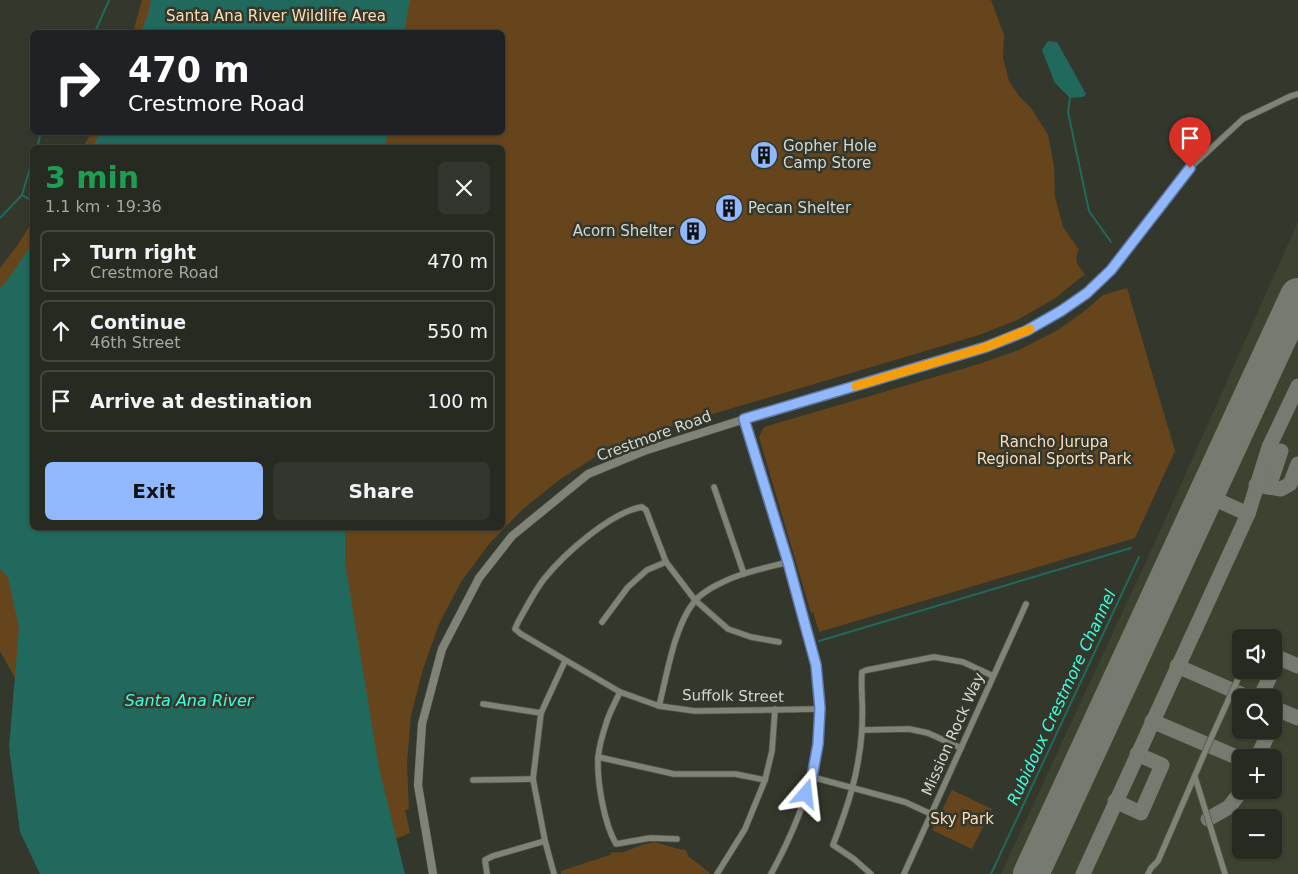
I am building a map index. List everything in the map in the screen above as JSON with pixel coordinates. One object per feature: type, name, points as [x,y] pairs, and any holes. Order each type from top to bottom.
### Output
[{"type":"street","points":[[1139,235],[1190,168],[1243,120],[1298,94]]},
{"type":"street","name":"Crestmore Road","points":[[433,874],[418,785],[422,724],[442,649],[479,578],[512,536],[588,474],[644,451],[744,419],[986,347],[1026,331],[1061,311],[1087,293],[1111,270],[1139,235]]},
{"type":"street","points":[[744,419],[788,562],[816,665],[820,708],[818,744],[812,777],[794,828],[770,874]]},
{"type":"street","points":[[714,487],[744,574]]},
{"type":"street","name":"Suffolk Street","points":[[666,562],[646,510],[642,506],[616,516],[575,546],[544,580],[515,629],[565,661],[620,692],[659,706],[695,711],[820,708]]},
{"type":"street","points":[[602,622],[628,587],[647,570],[666,562],[695,600],[728,629],[779,642]]},
{"type":"street","points":[[659,706],[678,633],[685,616],[695,600],[717,584],[744,574],[788,562]]},
{"type":"street","name":"Mission Rock Way","points":[[904,874],[1026,604]]},
{"type":"street","points":[[871,874],[833,845],[853,788],[859,759],[862,730],[862,672],[934,657],[964,662],[993,676]]},
{"type":"street","points":[[554,874],[545,841],[533,779],[541,713],[565,661]]},
{"type":"street","points":[[1148,874],[1158,861],[1238,679]]},
{"type":"street","points":[[620,692],[606,724],[598,757],[604,811],[613,839],[616,844],[650,838],[677,839]]},
{"type":"street","points":[[483,704],[541,713]]},
{"type":"street","points":[[717,874],[744,829],[764,780],[772,751],[774,709]]},
{"type":"street","points":[[862,730],[909,729],[928,733],[961,748]]},
{"type":"street","points":[[598,757],[674,774],[735,774],[764,780]]},
{"type":"street","points":[[812,777],[905,802],[931,814]]},
{"type":"street","points":[[1195,777],[1225,874]]},
{"type":"street","points":[[473,780],[533,779]]},
{"type":"street","points":[[487,874],[485,860],[545,841]]},
{"type":"shaded area","points":[[1298,222],[1298,874],[1001,874],[1161,529]]},
{"type":"green space","points":[[142,0],[991,0],[1004,35],[1003,58],[1009,81],[1019,96],[1031,108],[1048,135],[1054,166],[1055,197],[1063,227],[1079,250],[1076,257],[1077,263],[1085,274],[1054,299],[1017,320],[979,335],[659,430],[623,443],[600,454],[559,480],[522,510],[505,528],[505,145],[84,145],[90,135],[505,135],[505,30],[134,30]]},
{"type":"green space","points":[[30,225],[30,530],[503,530],[489,544],[461,582],[439,624],[423,669],[411,715],[407,763],[409,809],[405,810],[410,833],[307,874],[124,874],[0,651],[0,268]]},
{"type":"green space","name":"Rancho Jurupa Regional Sports Park","points":[[1127,288],[1175,451],[1135,538],[819,632],[813,612],[811,613],[759,437],[764,427],[979,364],[1019,350],[1056,331],[1082,313],[1103,295]]},
{"type":"green space","name":"Sky Park","points":[[952,790],[992,809],[972,849],[932,830]]},
{"type":"green space","points":[[655,842],[686,850],[688,856],[710,873],[561,874],[561,871],[610,855],[612,852],[624,852]]},
{"type":"water","name":"Santa Ana River Wildlife Area","points":[[151,0],[410,0],[404,30],[142,30]]},
{"type":"water","points":[[1048,41],[1057,42],[1086,94],[1083,97],[1070,98],[1055,83],[1042,50]]},
{"type":"water","points":[[99,135],[388,135],[385,145],[93,145]]},
{"type":"water","name":"Santa Ana River","points":[[30,247],[30,530],[345,530],[345,563],[379,768],[405,874],[40,874],[20,832],[9,747],[19,628],[8,577],[0,569],[0,289]]},
{"type":"waterway","points":[[96,30],[109,0]]},
{"type":"waterway","name":"Rubidoux Crestmore Channel","points":[[1070,98],[1068,112],[1089,211],[1111,242]]},
{"type":"waterway","points":[[38,145],[40,135]]},
{"type":"waterway","points":[[30,168],[22,195],[30,200]]},
{"type":"waterway","points":[[0,218],[22,195]]},
{"type":"waterway","name":"Rubidoux Crestmore Channel","points":[[819,641],[1131,548]]},
{"type":"waterway","name":"Rubidoux Crestmore Channel","points":[[991,874],[1139,557]]},
{"type":"taxiway","points":[[1083,874],[1248,514],[1269,447],[1298,386]]},
{"type":"taxiway","points":[[1269,487],[1281,451]]},
{"type":"taxiway","points":[[1256,485],[1281,489],[1290,484],[1298,464]]},
{"type":"taxiway","points":[[1206,495],[1248,514]]},
{"type":"taxiway","points":[[1282,659],[1298,666]]},
{"type":"taxiway","points":[[1177,666],[1232,690]]},
{"type":"taxiway","points":[[1264,689],[1269,679]]},
{"type":"taxiway","points":[[1282,711],[1298,718]]},
{"type":"taxiway","points":[[1152,721],[1232,755]]},
{"type":"taxiway","points":[[1261,749],[1266,739]]},
{"type":"taxiway","points":[[1115,801],[1141,813],[1162,765],[1137,754]]},
{"type":"taxiway","points":[[1208,819],[1229,807],[1235,799]]},
{"type":"runway","points":[[1031,874],[1298,296]]},
{"type":"slow traffic","points":[[856,386],[986,347],[1030,329]]},
{"type":"place","name":"Gopher Hole Camp Store","points":[[764,155]]},
{"type":"place","name":"Pecan Shelter","points":[[729,208]]},
{"type":"place","name":"Acorn Shelter","points":[[693,231]]},
{"type":"route","points":[[806,794],[812,777],[818,744],[820,708],[816,665],[788,562],[744,419],[986,347],[1026,331],[1061,311],[1087,293],[1111,270],[1190,168]]}]
